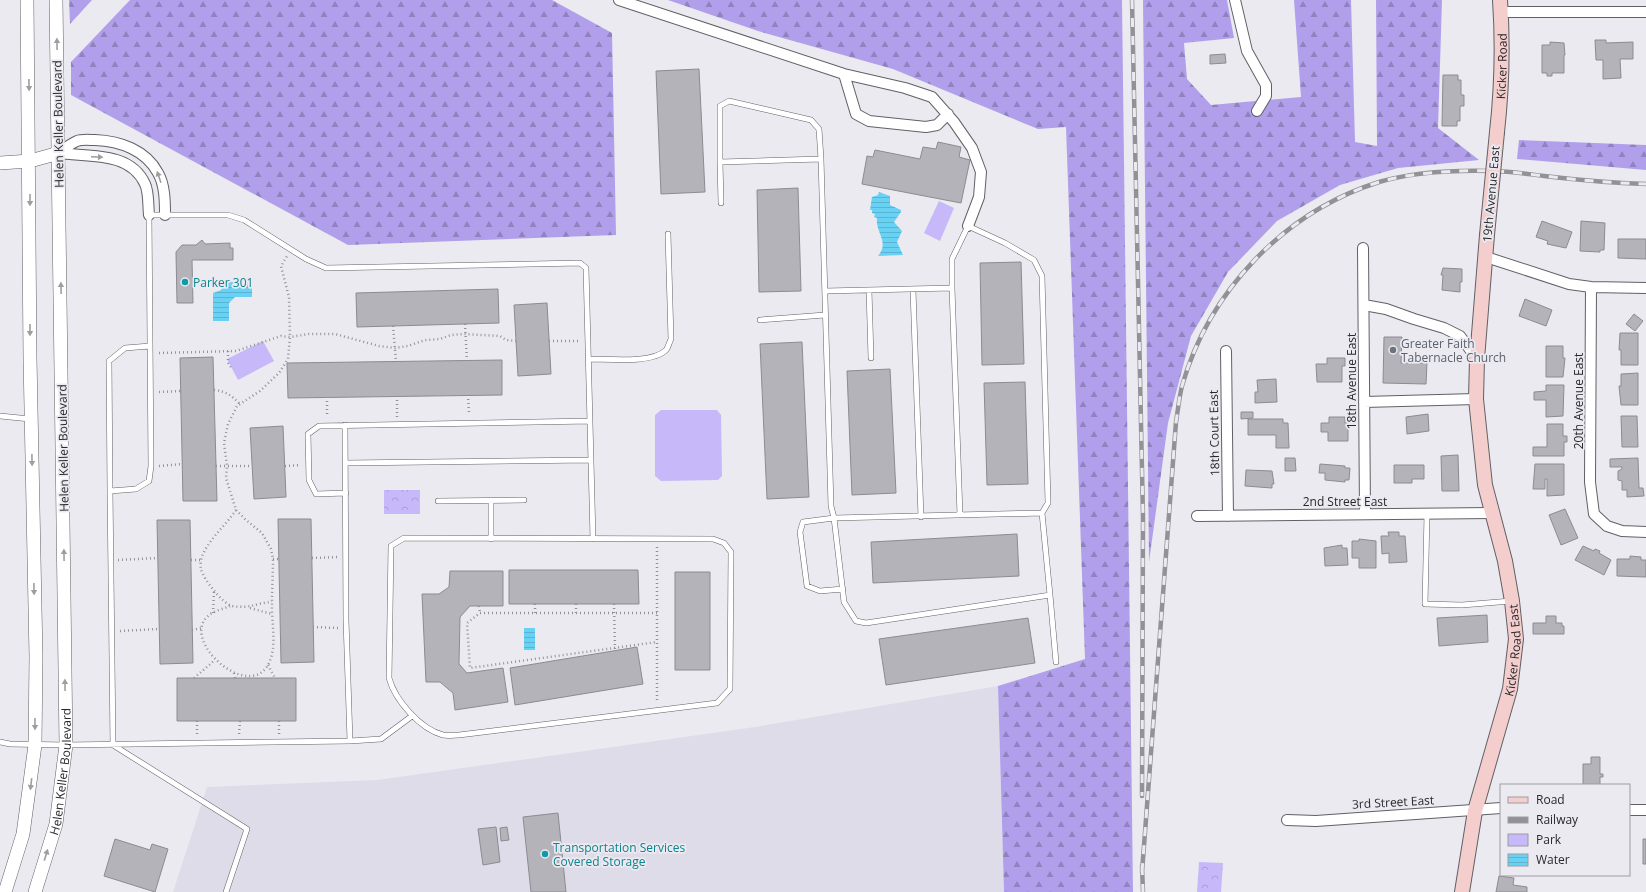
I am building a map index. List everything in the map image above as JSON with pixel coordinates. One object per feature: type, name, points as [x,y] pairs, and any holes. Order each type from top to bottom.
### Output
[{"type":"main road","name":"Kicker Road","points":[[1497,132],[1502,88],[1500,6]]},
{"type":"main road","name":"19th Avenue East","points":[[1486,256],[1497,132]]},
{"type":"main road","points":[[1477,359],[1486,256]]},
{"type":"main road","name":"Kicker Road East","points":[[1462,892],[1475,811],[1510,689],[1516,639],[1512,601],[1505,561],[1485,485],[1476,399],[1477,359]]},
{"type":"street","points":[[5,892],[23,834],[35,745],[36,657],[31,419],[28,0]]},
{"type":"street","name":"Helen Keller Boulevard","points":[[35,892],[56,824],[66,745],[56,0]]},
{"type":"street","points":[[619,0],[844,74],[905,88],[932,97],[948,114],[972,148],[980,172],[978,197],[968,226]]},
{"type":"street","points":[[1234,0],[1247,51],[1266,85],[1266,96],[1257,111]]},
{"type":"street","points":[[1500,6],[1646,12]]},
{"type":"street","points":[[844,74],[856,114],[869,121],[926,127],[937,124],[948,114]]},
{"type":"street","points":[[0,163],[30,160],[58,153],[82,140],[108,140],[123,144],[137,151],[150,161],[159,174],[164,197],[165,215]]},
{"type":"street","points":[[58,153],[109,158],[123,162],[137,171],[146,184],[149,215]]},
{"type":"street","name":"18th Avenue East","points":[[1363,248],[1365,514]]},
{"type":"street","points":[[1486,256],[1553,279],[1591,287],[1646,288]]},
{"type":"street","name":"20th Avenue East","points":[[1591,287],[1590,482],[1594,514],[1607,526],[1612,528],[1622,531],[1646,532]]},
{"type":"street","points":[[1364,304],[1386,309],[1444,328],[1460,336],[1477,359]]},
{"type":"street","name":"18th Court East","points":[[1226,350],[1228,516]]},
{"type":"street","points":[[1364,402],[1476,399]]},
{"type":"street","name":"2nd Street East","points":[[1198,516],[1492,513]]},
{"type":"street","name":"3rd Street East","points":[[1287,820],[1316,821],[1364,816],[1475,811],[1500,808]]},
{"type":"street","points":[[1630,810],[1646,810]]},
{"type":"lane","points":[[721,203],[720,106],[730,101],[811,120],[819,129],[825,290],[830,506],[834,518],[844,602],[856,621],[866,623],[1050,595]]},
{"type":"lane","points":[[720,162],[821,159]]},
{"type":"lane","points":[[110,491],[136,489],[149,481],[151,466],[149,215],[228,215],[244,220],[306,259],[326,268],[580,263],[586,268],[593,539]]},
{"type":"lane","points":[[960,515],[952,259],[968,226],[1005,243],[1034,260],[1042,276],[1048,503],[1042,513],[1056,662]]},
{"type":"lane","points":[[589,359],[647,358],[659,355],[667,350],[671,339],[668,234]]},
{"type":"lane","points":[[825,290],[913,290],[952,288]]},
{"type":"lane","points":[[869,290],[871,358]]},
{"type":"lane","points":[[913,290],[922,517]]},
{"type":"lane","points":[[760,320],[825,315]]},
{"type":"lane","points":[[113,744],[109,361],[124,348],[150,346]]},
{"type":"lane","points":[[0,416],[31,419]]},
{"type":"lane","points":[[346,493],[316,494],[309,480],[308,434],[318,426],[590,421]]},
{"type":"lane","points":[[345,425],[347,628],[350,742]]},
{"type":"lane","points":[[346,463],[591,460]]},
{"type":"lane","points":[[491,500],[492,539]]},
{"type":"lane","points":[[438,501],[524,500]]},
{"type":"lane","points":[[843,589],[820,591],[807,586],[800,532],[803,522],[834,518],[1042,513]]},
{"type":"lane","points":[[1427,514],[1425,604],[1462,605],[1512,601]]},
{"type":"lane","points":[[404,538],[492,539],[713,540],[724,543],[731,552],[730,689],[717,703],[459,735],[443,735],[429,728],[412,716],[392,690],[389,678],[391,546],[404,538]]},
{"type":"lane","points":[[0,742],[35,745],[350,742],[381,739],[412,716]]},
{"type":"lane","points":[[113,744],[247,829],[226,892]]},
{"type":"path","points":[[272,614],[250,608],[230,606],[207,616],[201,634],[207,649],[228,671],[243,675],[255,675],[263,671],[268,665],[273,644],[273,559],[271,549],[262,533],[236,510],[226,478],[227,466],[224,444],[228,424],[237,406],[260,391],[279,373],[288,359],[290,337],[289,297],[281,266],[291,249]]},
{"type":"path","points":[[465,324],[467,361]]},
{"type":"path","points":[[393,326],[396,362]]},
{"type":"path","points":[[150,353],[236,351],[281,336],[290,337],[309,334],[335,334],[379,346],[395,348],[408,346],[425,340],[440,339],[451,335],[465,334],[500,336],[506,340],[516,341]]},
{"type":"path","points":[[549,341],[588,340]]},
{"type":"path","points":[[228,351],[228,362],[232,369]]},
{"type":"path","points":[[214,390],[221,390],[230,394],[240,404]]},
{"type":"path","points":[[151,392],[181,391]]},
{"type":"path","points":[[468,395],[470,423]]},
{"type":"path","points":[[397,396],[397,424]]},
{"type":"path","points":[[327,397],[328,426]]},
{"type":"path","points":[[151,466],[183,464]]},
{"type":"path","points":[[285,466],[308,465]]},
{"type":"path","points":[[216,466],[252,466]]},
{"type":"path","points":[[230,606],[214,591],[201,570],[201,560],[210,542],[236,510]]},
{"type":"path","points":[[656,540],[657,710]]},
{"type":"path","points":[[312,558],[346,557]]},
{"type":"path","points":[[111,560],[158,558]]},
{"type":"path","points":[[273,559],[279,559]]},
{"type":"path","points":[[191,560],[201,560]]},
{"type":"path","points":[[213,613],[214,591]]},
{"type":"path","points":[[250,608],[264,602],[272,602]]},
{"type":"path","points":[[535,604],[535,613]]},
{"type":"path","points":[[576,604],[576,613]]},
{"type":"path","points":[[614,604],[614,649]]},
{"type":"path","points":[[479,606],[480,612]]},
{"type":"path","points":[[657,613],[480,612],[467,623],[470,668],[572,656],[657,642]]},
{"type":"path","points":[[313,627],[347,628]]},
{"type":"path","points":[[192,630],[202,628]]},
{"type":"path","points":[[112,632],[159,629]]},
{"type":"path","points":[[194,678],[216,660]]},
{"type":"path","points":[[533,660],[534,664]]},
{"type":"path","points":[[268,665],[275,678]]},
{"type":"path","points":[[234,672],[235,678]]},
{"type":"path","points":[[197,721],[198,743]]},
{"type":"path","points":[[238,743],[240,721]]},
{"type":"shaded area","points":[[998,686],[1004,892],[173,892],[207,787],[377,780],[755,727]]},
{"type":"green space","points":[[69,0],[92,0],[70,24]]},
{"type":"green space","points":[[130,0],[552,0],[612,33],[616,235],[348,245],[71,95],[71,62]]},
{"type":"green space","points":[[668,0],[1122,0],[1133,892],[1004,892],[998,686],[1085,659],[1066,127],[1038,129],[893,69],[758,31]]},
{"type":"green space","points":[[1143,0],[1227,0],[1234,38],[1184,43],[1187,79],[1211,105],[1301,97],[1294,0],[1351,0],[1355,142],[1377,146],[1376,0],[1442,0],[1438,128],[1479,160],[1398,168],[1340,185],[1277,221],[1228,272],[1191,336],[1168,423],[1149,562]]},
{"type":"green space","points":[[1519,140],[1646,145],[1646,170],[1517,159]]},
{"type":"green space","points":[[939,201],[954,208],[940,241],[924,233]]},
{"type":"green space","points":[[263,341],[274,361],[238,380],[227,359]]},
{"type":"green space","points":[[661,410],[717,410],[721,415],[722,476],[718,480],[661,481],[655,476],[655,415]]},
{"type":"green space","points":[[384,490],[420,490],[420,514],[384,514]]},
{"type":"green space","points":[[1199,862],[1223,863],[1221,892],[1197,892]]},
{"type":"water","points":[[879,192],[890,196],[890,205],[901,210],[894,222],[902,231],[897,242],[903,255],[878,256],[883,246],[877,218],[874,217],[875,214],[872,213],[872,210],[870,210],[872,197],[878,195]]},
{"type":"water","points":[[225,282],[252,283],[252,297],[235,297],[229,303],[229,321],[213,321],[213,293],[221,290]]},
{"type":"water","points":[[524,628],[535,628],[535,650],[524,650]]},
{"type":"building","points":[[1595,40],[1606,40],[1606,43],[1633,42],[1633,59],[1620,59],[1621,78],[1603,79],[1603,60],[1596,60]]},
{"type":"building","points":[[1550,42],[1564,43],[1564,73],[1552,73],[1552,76],[1547,76],[1547,73],[1542,73],[1542,45],[1550,45]]},
{"type":"building","points":[[1225,54],[1226,63],[1210,64],[1210,55]]},
{"type":"building","points":[[699,69],[705,192],[661,194],[656,71]]},
{"type":"building","points":[[1443,75],[1458,75],[1458,80],[1461,80],[1461,95],[1464,95],[1464,106],[1460,106],[1460,121],[1457,121],[1457,126],[1442,126]]},
{"type":"building","points":[[938,142],[961,147],[959,157],[970,160],[961,203],[862,184],[867,156],[873,157],[875,150],[920,159],[923,147],[936,149]]},
{"type":"building","points":[[798,188],[801,291],[759,292],[757,190]]},
{"type":"building","points":[[1542,221],[1572,232],[1566,248],[1547,244],[1548,241],[1536,237]]},
{"type":"building","points":[[1581,221],[1605,223],[1604,250],[1600,250],[1600,252],[1580,251]]},
{"type":"building","points":[[1618,239],[1646,239],[1646,259],[1618,258]]},
{"type":"building","name":"Parker 301","points":[[202,240],[205,244],[230,243],[230,248],[233,248],[233,260],[192,260],[193,303],[177,303],[176,252],[182,245],[196,245]]},
{"type":"building","points":[[1021,262],[1024,364],[982,365],[980,263]]},
{"type":"building","points":[[1443,268],[1462,269],[1460,292],[1442,290],[1443,275],[1441,275]]},
{"type":"building","points":[[498,289],[499,323],[357,327],[356,293]]},
{"type":"building","points":[[1525,299],[1552,310],[1546,326],[1519,316]]},
{"type":"building","points":[[547,303],[551,374],[518,376],[514,305]]},
{"type":"building","points":[[1634,314],[1643,321],[1635,331],[1626,324]]},
{"type":"building","points":[[1620,333],[1638,333],[1638,365],[1621,365],[1621,350],[1619,350]]},
{"type":"building","name":"Greater Faith Tabernacle Church","points":[[1384,337],[1402,337],[1401,363],[1427,363],[1426,384],[1383,383]]},
{"type":"building","points":[[802,342],[809,497],[767,499],[760,344]]},
{"type":"building","points":[[1546,346],[1563,346],[1563,358],[1565,358],[1563,377],[1546,377]]},
{"type":"building","points":[[213,357],[217,501],[183,501],[180,358]]},
{"type":"building","points":[[1327,358],[1345,358],[1345,366],[1342,366],[1342,382],[1317,382],[1316,364],[1327,364]]},
{"type":"building","points":[[502,360],[502,395],[288,398],[287,363]]},
{"type":"building","points":[[890,369],[896,493],[852,495],[847,371]]},
{"type":"building","points":[[1638,373],[1638,405],[1621,405],[1619,386],[1621,386],[1621,374]]},
{"type":"building","points":[[1276,379],[1277,402],[1255,403],[1255,392],[1258,392],[1257,380]]},
{"type":"building","points":[[1025,382],[1028,484],[987,485],[984,383]]},
{"type":"building","points":[[1546,385],[1564,385],[1563,416],[1546,417],[1546,400],[1534,400],[1534,392],[1546,391]]},
{"type":"building","points":[[1241,412],[1253,412],[1253,418],[1241,419]]},
{"type":"building","points":[[1428,414],[1429,431],[1407,434],[1406,417]]},
{"type":"building","points":[[1621,416],[1637,416],[1638,447],[1622,447]]},
{"type":"building","points":[[1329,417],[1345,417],[1345,423],[1348,423],[1348,441],[1328,441],[1328,432],[1321,432],[1321,423],[1329,423]]},
{"type":"building","points":[[1248,419],[1283,419],[1283,423],[1288,423],[1289,448],[1276,448],[1276,435],[1248,435]]},
{"type":"building","points":[[1547,424],[1563,424],[1563,436],[1567,436],[1567,442],[1564,442],[1564,456],[1533,456],[1533,447],[1547,447]]},
{"type":"building","points":[[283,426],[286,497],[254,499],[250,428]]},
{"type":"building","points":[[1458,455],[1459,491],[1442,491],[1441,456]]},
{"type":"building","points":[[1285,458],[1295,458],[1296,471],[1285,471]]},
{"type":"building","points":[[1638,458],[1639,488],[1643,488],[1644,496],[1627,497],[1627,490],[1622,490],[1622,481],[1618,480],[1618,471],[1622,469],[1622,467],[1610,467],[1610,459]]},
{"type":"building","points":[[1320,464],[1345,466],[1345,468],[1350,468],[1349,480],[1345,480],[1345,482],[1325,480],[1325,473],[1319,473]]},
{"type":"building","points":[[1535,464],[1564,464],[1564,495],[1547,496],[1547,479],[1545,479],[1545,489],[1533,489]]},
{"type":"building","points":[[1394,465],[1424,465],[1424,479],[1412,479],[1412,483],[1394,483]]},
{"type":"building","points":[[1246,470],[1272,471],[1274,484],[1272,484],[1272,488],[1245,486]]},
{"type":"building","points":[[1565,509],[1578,538],[1561,545],[1549,515]]},
{"type":"building","points":[[278,519],[311,519],[314,662],[281,663]]},
{"type":"building","points":[[157,520],[190,520],[193,663],[160,664]]},
{"type":"building","points":[[1388,532],[1399,532],[1399,536],[1405,536],[1407,562],[1389,563],[1389,553],[1382,554],[1381,536],[1389,536]]},
{"type":"building","points":[[1017,534],[1019,576],[873,583],[871,542]]},
{"type":"building","points":[[1359,539],[1376,541],[1376,568],[1359,568],[1359,558],[1352,558],[1352,541],[1359,541]]},
{"type":"building","points":[[1342,545],[1342,548],[1347,548],[1348,565],[1325,566],[1324,548]]},
{"type":"building","points":[[1583,546],[1594,551],[1595,549],[1600,551],[1599,553],[1611,560],[1604,575],[1575,560]]},
{"type":"building","points":[[1630,556],[1641,557],[1641,560],[1646,560],[1646,577],[1617,576],[1617,559],[1630,559]]},
{"type":"building","points":[[509,570],[638,570],[639,604],[509,604]]},
{"type":"building","points":[[450,571],[503,571],[503,606],[470,606],[460,617],[459,664],[467,673],[503,668],[508,702],[455,710],[453,693],[440,682],[426,682],[422,594],[439,594],[449,587]]},
{"type":"building","points":[[675,572],[710,572],[710,670],[675,670]]},
{"type":"building","points":[[1487,615],[1488,642],[1439,646],[1437,618]]},
{"type":"building","points":[[1546,616],[1556,616],[1556,623],[1562,623],[1562,626],[1564,626],[1564,634],[1533,634],[1533,623],[1546,623]]},
{"type":"building","points":[[1028,618],[1035,663],[886,685],[879,639]]},
{"type":"building","points":[[637,647],[643,684],[515,705],[510,668]]},
{"type":"building","points":[[177,678],[296,678],[296,721],[177,721]]},
{"type":"building","points":[[1591,757],[1600,757],[1600,774],[1603,774],[1603,777],[1600,777],[1600,784],[1583,784],[1583,764],[1591,764]]},
{"type":"building","name":"Transportation Services Covered Storage","points":[[558,813],[566,892],[531,892],[523,817]]},
{"type":"building","points":[[496,827],[500,862],[483,865],[478,829]]},
{"type":"building","points":[[507,827],[509,840],[501,841],[500,828]]},
{"type":"building","points":[[115,839],[150,850],[152,844],[168,849],[155,892],[104,876]]},
{"type":"building","points":[[1643,839],[1646,839],[1646,864],[1643,864]]},
{"type":"building","points":[[1499,876],[1514,878],[1513,885],[1527,887],[1527,892],[1496,892]]},
{"type":"railway","points":[[1132,0],[1143,517],[1142,796]]},
{"type":"railway","points":[[1142,872],[1176,422],[1179,400],[1182,386],[1194,351],[1211,318],[1231,288],[1255,260],[1282,235],[1312,213],[1344,195],[1379,182],[1406,176],[1436,172],[1499,171],[1582,180],[1646,184]]},
{"type":"railway","points":[[1142,866],[1143,892]]},
{"type":"place","name":"Parker 301","points":[[185,282]]},
{"type":"place","name":"Greater Faith Tabernacle Church","points":[[1393,350]]},
{"type":"place","name":"Transportation Services Covered Storage","points":[[545,854]]}]
